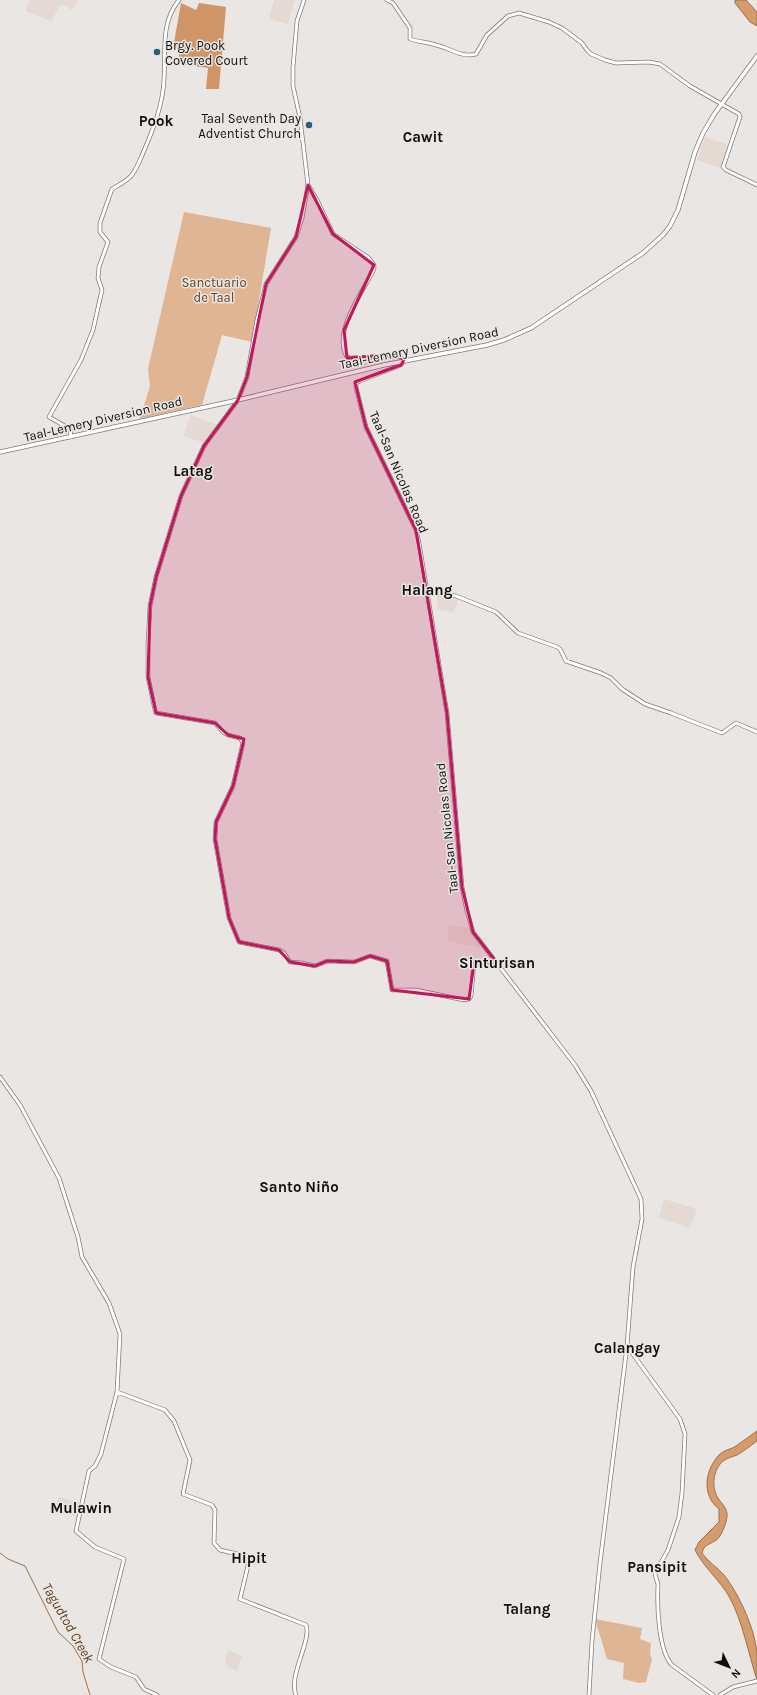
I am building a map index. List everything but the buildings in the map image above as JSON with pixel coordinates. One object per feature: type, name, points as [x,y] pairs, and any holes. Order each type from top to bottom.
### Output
[{"type":"main road","name":"Taal-Lemery Diversion Road","points":[[0,452],[238,400],[404,360],[486,346],[518,334],[546,318],[650,247],[663,235],[674,218],[699,141],[707,125],[757,56]]},
{"type":"street","points":[[71,437],[70,428],[49,417],[81,360],[93,330],[102,290],[98,278],[98,267],[108,242],[99,230],[100,223],[112,189],[124,182],[132,174],[155,124],[164,80],[165,30],[173,8],[179,0]]},
{"type":"street","points":[[304,0],[297,21],[293,67],[293,86],[300,118],[308,185],[302,218],[296,237],[266,284],[257,320],[247,377],[238,400],[204,446],[181,496],[156,577],[150,606],[148,677],[156,713],[215,723],[222,732],[235,738],[240,738],[243,743],[233,786],[216,822],[214,839],[229,918],[239,942],[279,950],[284,953],[290,962],[302,962],[315,966],[327,962],[354,962],[370,956],[387,961],[392,990],[416,990],[464,1000],[469,999],[470,996],[474,962],[497,963]]},
{"type":"street","points":[[387,0],[394,3],[410,28],[410,39],[435,44],[455,53],[470,55],[476,54],[487,35],[508,16],[519,13],[549,22],[562,28],[582,43],[591,54],[605,60],[660,64],[690,86],[721,105],[737,112],[740,116],[723,164],[724,169],[757,185]]},
{"type":"street","points":[[308,185],[333,234],[369,258],[374,265],[374,269],[344,330],[343,347],[346,355],[350,358],[399,356],[404,360]]},
{"type":"street","name":"Taal-San Nicolas Road","points":[[404,360],[403,364],[401,365],[356,383],[356,387],[366,427],[416,530],[447,713],[462,887],[466,911],[474,932],[575,1065],[591,1091],[641,1199],[642,1219],[633,1267],[627,1346],[600,1563],[589,1695]]},
{"type":"street","points":[[426,591],[456,596],[496,612],[518,633],[560,649],[566,661],[611,678],[622,689],[644,704],[722,733],[736,723],[757,732]]},
{"type":"street","points":[[0,1077],[20,1105],[59,1178],[74,1224],[82,1256],[109,1303],[120,1334],[117,1392],[101,1454],[95,1466],[89,1471],[76,1531],[95,1546],[124,1559],[99,1659],[111,1667],[136,1677],[144,1689],[157,1695]]},
{"type":"street","points":[[627,1346],[680,1419],[685,1434],[682,1493],[679,1517],[668,1550],[655,1576],[658,1583],[657,1606],[664,1652],[667,1660],[672,1665],[713,1695]]},
{"type":"street","points":[[117,1392],[165,1410],[174,1421],[190,1460],[183,1494],[212,1506],[215,1510],[214,1543],[220,1550],[250,1557],[240,1599],[306,1624],[308,1634],[300,1655],[294,1689],[296,1695]]},
{"type":"street","points":[[720,1695],[729,1689],[757,1681]]},
{"type":"highlighted area","points":[[308,185],[333,234],[374,265],[344,330],[347,358],[389,355],[399,356],[404,360],[401,365],[355,382],[366,427],[416,530],[447,713],[462,887],[473,932],[497,963],[474,963],[469,999],[392,990],[387,961],[370,956],[354,962],[327,961],[315,966],[290,962],[279,950],[239,942],[229,918],[215,839],[216,822],[233,786],[244,739],[228,735],[215,723],[156,713],[148,677],[150,606],[156,577],[181,496],[204,446],[238,400],[247,377],[266,284],[296,237]]},
{"type":"shaded area","points":[[30,0],[78,0],[72,10],[61,4],[51,21],[25,11]]},
{"type":"shaded area","points":[[274,0],[295,0],[288,24],[269,19]]},
{"type":"shaded area","points":[[735,0],[746,0],[757,12],[757,26],[750,22],[735,3]]},
{"type":"shaded area","points":[[181,3],[196,10],[199,3],[226,7],[219,89],[206,89],[208,68],[179,64],[179,48],[173,48]]},
{"type":"shaded area","points":[[705,137],[729,145],[721,168],[697,160]]},
{"type":"shaded area","points":[[191,415],[217,425],[205,443],[183,436]]},
{"type":"shaded area","points":[[437,593],[460,597],[453,613],[438,610]]},
{"type":"shaded area","points":[[449,925],[470,928],[481,946],[479,947],[447,941]]},
{"type":"shaded area","points":[[664,1199],[697,1209],[690,1228],[659,1218]]},
{"type":"shaded area","points":[[757,1431],[757,1441],[737,1455],[723,1461],[717,1469],[714,1479],[714,1489],[718,1498],[726,1509],[727,1517],[719,1537],[715,1541],[708,1544],[702,1553],[730,1583],[745,1611],[753,1632],[757,1652],[757,1680],[735,1608],[722,1585],[703,1563],[695,1550],[699,1542],[719,1522],[719,1509],[709,1497],[707,1489],[708,1474],[711,1467],[720,1454],[734,1447]]},
{"type":"shaded area","points":[[59,1497],[81,1503],[78,1517],[55,1511]]},
{"type":"shaded area","points":[[228,1650],[242,1656],[237,1671],[228,1667],[225,1658]]},
{"type":"green space","name":"Sanctuario de Taal","points":[[184,212],[271,228],[252,342],[222,335],[202,405],[140,419],[150,386],[148,369]]},
{"type":"green space","points":[[595,1619],[642,1628],[640,1639],[651,1643],[650,1655],[652,1659],[646,1682],[639,1683],[623,1679],[624,1663],[607,1659]]},
{"type":"waterway","name":"Tagudtod Creek","points":[[0,1553],[8,1559],[25,1566],[58,1632],[73,1646],[82,1661],[83,1672],[90,1695]]},
{"type":"place","name":"Brgy. Pook Covered Court","points":[[157,52]]},
{"type":"place","name":"Taal Seventh Day Adventist Church","points":[[309,125]]},
{"type":"district","name":"Pook","points":[[156,121]]},
{"type":"district","name":"Cawit","points":[[423,137]]},
{"type":"district","name":"Latag","points":[[193,471]]},
{"type":"district","name":"Halang","points":[[427,590]]},
{"type":"district","name":"Sinturisan","points":[[497,963]]},
{"type":"district","name":"Santo Niño","points":[[299,1187]]},
{"type":"district","name":"Calangay","points":[[627,1348]]},
{"type":"district","name":"Mulawin","points":[[81,1508]]},
{"type":"district","name":"Hipit","points":[[249,1558]]},
{"type":"district","name":"Pansipit","points":[[657,1567]]},
{"type":"district","name":"Talang","points":[[527,1609]]}]
